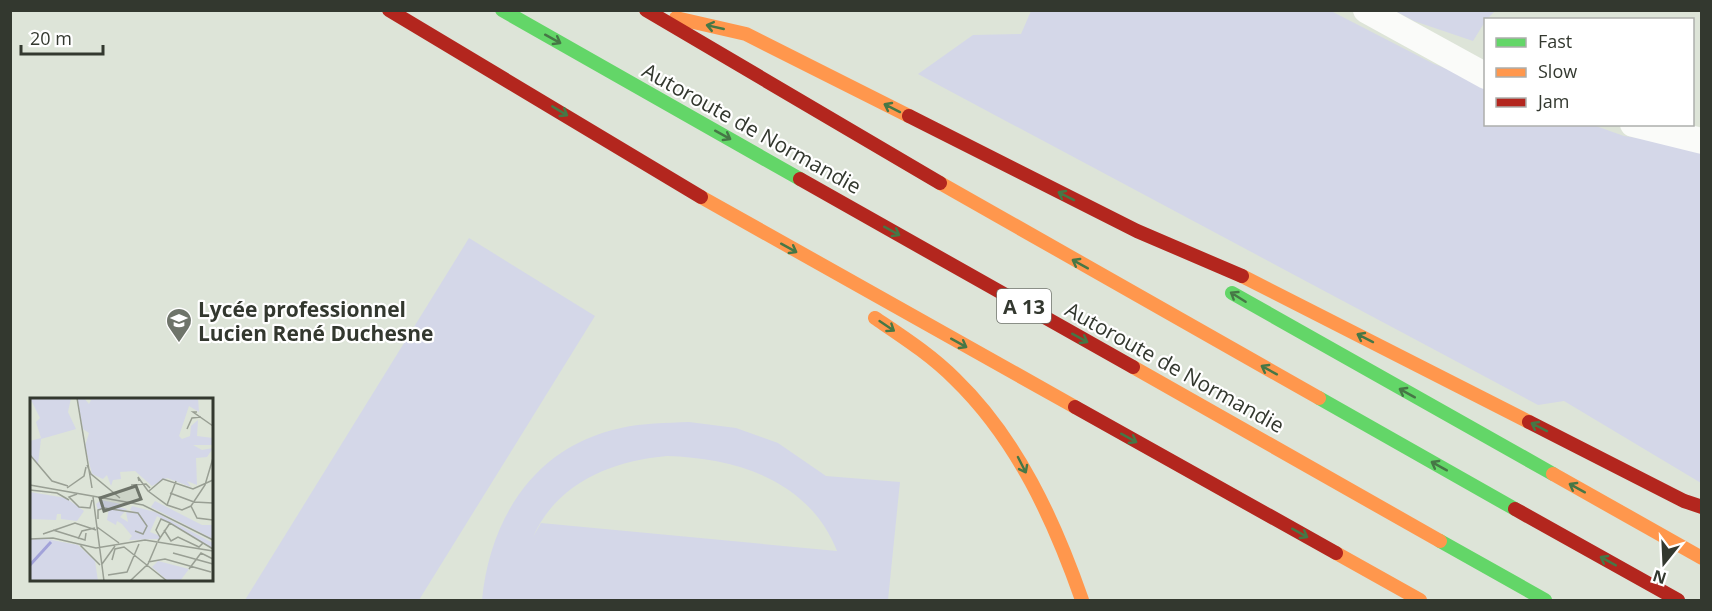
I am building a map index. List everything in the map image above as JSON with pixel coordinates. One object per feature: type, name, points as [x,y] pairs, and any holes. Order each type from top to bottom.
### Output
[{"type":"highway","points":[[389,10],[738,219],[1420,600]]},
{"type":"highway","name":"Autoroute de Normandie","points":[[502,10],[1545,600]]},
{"type":"highway","points":[[647,11],[746,34],[1137,231],[1249,279],[1684,501],[1701,507]]},
{"type":"highway","name":"Autoroute de Normandie","points":[[647,11],[1060,252],[1678,600]]},
{"type":"highway","points":[[738,219],[759,244],[804,272]]},
{"type":"highway","points":[[1137,231],[1202,274]]},
{"type":"highway","points":[[1221,286],[1701,558]]},
{"type":"highway","points":[[867,313],[912,343],[964,388],[1016,454],[1066,549],[1082,600]]},
{"type":"street","points":[[1366,10],[1484,75]]},
{"type":"street","points":[[1642,126],[1701,141]]},
{"type":"shaded area","points":[[1031,11],[1331,11],[1434,64],[1484,83],[1484,126],[1596,126],[1624,136],[1701,147],[1701,483],[1564,401],[1538,405],[918,74],[973,35],[1021,34]]},
{"type":"shaded area","points":[[1395,11],[1495,11],[1488,18],[1484,18],[1484,23],[1473,41],[1414,21]]},
{"type":"shaded area","points":[[469,238],[595,316],[419,600],[245,600]]},
{"type":"shaded area","points":[[689,422],[736,428],[778,443],[826,476],[900,482],[888,600],[482,600],[495,541],[507,514],[522,490],[541,469],[564,451],[591,437],[629,426]],"holes":[[[667,456],[693,458],[744,468],[789,490],[808,506],[824,527],[837,551],[541,523],[533,537],[543,518],[556,502],[588,478],[626,463],[646,459]]]},
{"type":"traffic: fast","points":[[502,10],[800,179]]},
{"type":"traffic: fast","points":[[1232,293],[1553,474]]},
{"type":"traffic: fast","points":[[1319,398],[1515,509]]},
{"type":"traffic: fast","points":[[1440,541],[1545,600]]},
{"type":"traffic: slow","points":[[676,18],[746,34],[909,116]]},
{"type":"traffic: slow","points":[[940,183],[1319,398]]},
{"type":"traffic: slow","points":[[701,197],[1075,407]]},
{"type":"traffic: slow","points":[[1242,276],[1529,422]]},
{"type":"traffic: slow","points":[[875,318],[946,370],[977,402],[997,428],[1015,454],[1046,511],[1082,600]]},
{"type":"traffic: slow","points":[[1133,367],[1440,541]]},
{"type":"traffic: slow","points":[[1553,474],[1702,558]]},
{"type":"traffic: slow","points":[[1336,553],[1420,600]]},
{"type":"traffic: jam","points":[[389,10],[701,197]]},
{"type":"traffic: jam","points":[[646,10],[940,183]]},
{"type":"traffic: jam","points":[[909,116],[1137,231],[1242,276]]},
{"type":"traffic: jam","points":[[800,179],[1133,367]]},
{"type":"traffic: jam","points":[[1075,407],[1336,553]]},
{"type":"traffic: jam","points":[[1529,422],[1684,501],[1702,507]]},
{"type":"traffic: jam","points":[[1515,509],[1678,600]]},
{"type":"place","name":"Lycée professionnel Lucien René Duchesne","points":[[179,344]]}]
